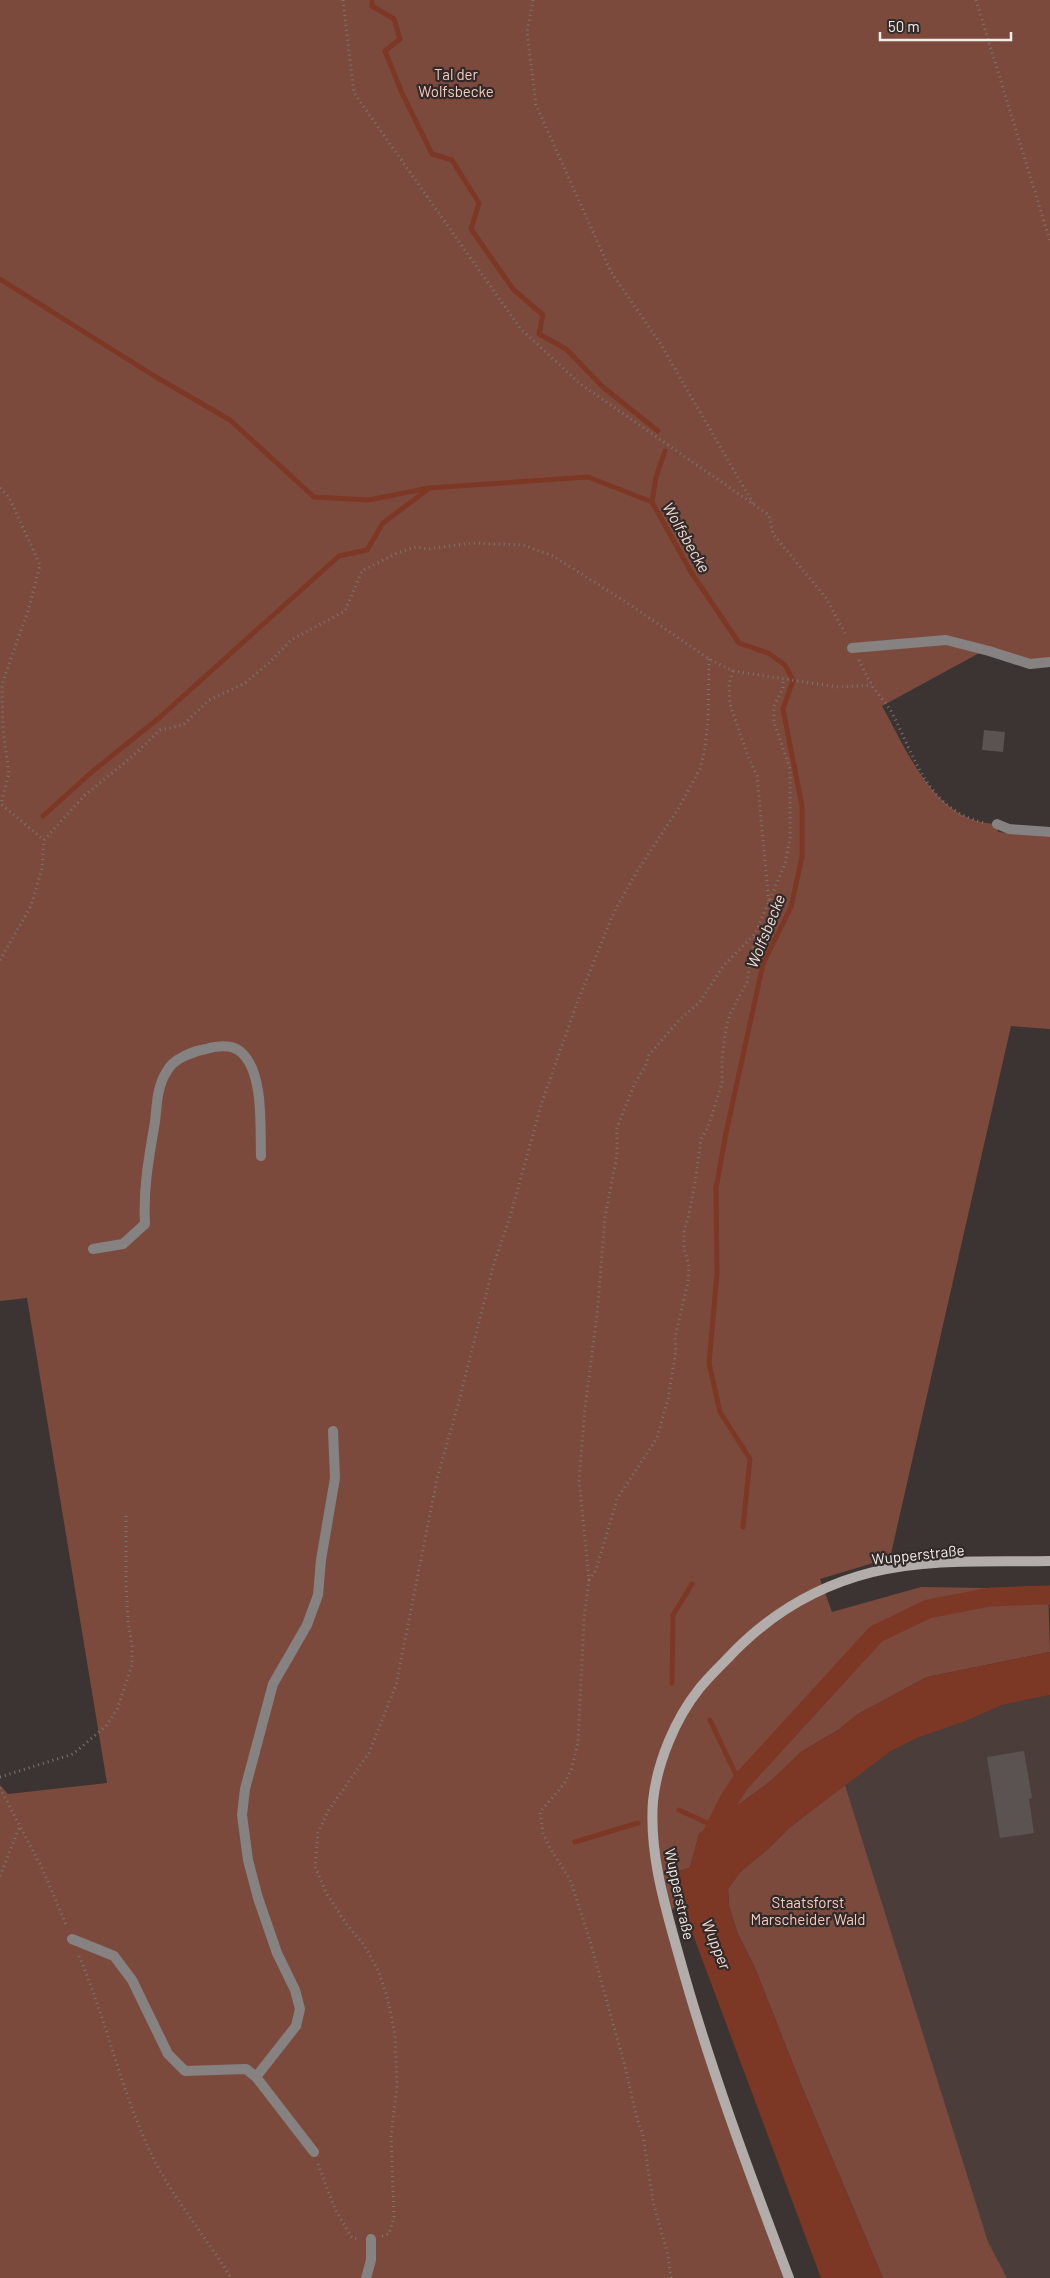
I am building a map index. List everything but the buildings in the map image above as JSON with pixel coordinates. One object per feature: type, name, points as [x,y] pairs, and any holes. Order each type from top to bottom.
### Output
[{"type":"main road","name":"Wupperstraße","points":[[789,2278],[700,2032],[657,1874],[653,1834],[654,1800],[659,1770],[674,1732],[699,1690],[733,1653],[764,1625],[799,1601],[833,1584],[874,1572],[942,1564],[1050,1561]]},
{"type":"street","points":[[852,648],[946,640],[989,650],[1030,664],[1050,662]]},
{"type":"street","points":[[997,824],[1009,829],[1050,832]]},
{"type":"street","points":[[93,1249],[123,1244],[145,1224],[143,1193],[159,1085],[168,1068],[182,1057],[203,1049],[224,1046],[241,1052],[250,1066],[257,1084],[261,1156]]},
{"type":"street","points":[[256,2077],[296,2026],[300,2009],[295,1990],[277,1953],[258,1898],[242,1815],[244,1797],[273,1684],[306,1625],[318,1595],[321,1560],[335,1478],[333,1431]]},
{"type":"street","points":[[72,1939],[114,1956],[132,1980],[168,2054],[185,2070],[246,2070],[256,2077],[314,2152]]},
{"type":"street","points":[[366,2278],[371,2260],[372,2240]]},
{"type":"path","points":[[344,0],[354,93],[520,328],[579,383],[769,515],[772,534],[826,598],[872,686],[890,710],[926,783],[952,809],[969,819],[985,824],[997,824]]},
{"type":"path","points":[[533,0],[527,32],[536,105],[611,272],[660,343],[756,507]]},
{"type":"path","points":[[976,0],[1050,241]]},
{"type":"path","points":[[0,488],[9,497],[40,565],[28,612],[2,684],[2,730],[9,773],[1,804],[44,840]]},
{"type":"path","points":[[0,960],[31,906],[42,868],[44,840],[84,796],[135,754],[160,730],[183,725],[208,700],[246,683],[291,640],[346,611],[362,571],[397,553],[416,547],[428,549],[471,543],[524,545],[553,556],[629,604],[709,659],[733,671],[838,687],[872,686]]},
{"type":"path","points":[[314,2152],[335,2210],[352,2238],[372,2240],[389,2234],[394,2217],[392,2136],[397,2086],[395,2035],[388,2000],[378,1970],[364,1945],[346,1926],[327,1894],[315,1867],[318,1834],[328,1811],[368,1753],[396,1685],[437,1479],[494,1263],[510,1217],[545,1094],[574,1011],[623,893],[678,809],[700,768],[705,748],[708,718],[709,659]]},
{"type":"path","points":[[733,671],[729,685],[730,704],[757,776],[769,904]]},
{"type":"path","points":[[589,1580],[596,1570],[617,1499],[657,1438],[663,1420],[676,1351],[675,1337],[688,1282],[689,1266],[684,1248],[684,1230],[688,1219],[701,1139],[708,1127],[722,1083],[722,1059],[730,1014],[747,982],[755,934],[785,864],[790,838],[790,769],[774,722],[774,706],[783,688],[784,680]]},
{"type":"path","points":[[671,2278],[668,2255],[653,2202],[643,2135],[637,2120],[626,2070],[588,1934],[571,1882],[549,1846],[540,1822],[540,1812],[564,1784],[575,1758],[580,1727],[584,1619],[589,1580],[579,1479],[585,1408],[598,1306],[605,1217],[617,1155],[617,1128],[634,1085],[646,1067],[649,1055],[680,1019],[698,1004],[724,965],[755,934]]},
{"type":"path","points":[[0,1777],[73,1754],[106,1726],[116,1710],[132,1665],[126,1585],[126,1514]]},
{"type":"path","points":[[0,1788],[43,1870],[91,1984],[124,2087],[150,2151],[162,2174],[211,2245],[231,2278]]},
{"type":"path","points":[[0,1876],[21,1825]]},
{"type":"shaded area","points":[[1050,1695],[1050,2278],[1007,2278],[987,2242],[845,1785],[891,1751],[917,1738],[966,1721],[1002,1705]]},
{"type":"green space","name":"Tal der Wolfsbecke","points":[[0,0],[1050,0],[1050,664],[983,651],[882,706],[913,763],[926,782],[940,798],[957,812],[975,821],[997,824],[998,832],[1050,837],[1050,1029],[1011,1026],[890,1558],[820,1579],[832,1612],[921,1587],[1048,1589],[1050,1652],[927,1677],[858,1714],[838,1730],[801,1752],[772,1780],[699,1834],[690,1868],[674,1872],[683,1901],[665,1915],[790,2278],[0,2278],[0,1785],[8,1794],[107,1783],[27,1298],[0,1301]]},
{"type":"green space","name":"Staatsforst Marscheider Wald","points":[[845,1785],[988,2242],[1007,2278],[883,2278],[802,2087],[755,1968],[737,1932],[729,1906],[728,1889],[740,1872],[768,1849],[789,1828]]},
{"type":"water","name":"Wupper","points":[[1050,1652],[1050,1695],[1002,1705],[966,1721],[917,1738],[891,1751],[789,1828],[768,1849],[740,1872],[728,1889],[729,1906],[737,1932],[755,1968],[802,2087],[883,2278],[821,2278],[692,1932],[674,1872],[690,1868],[699,1834],[772,1780],[801,1752],[838,1730],[858,1714],[927,1677]]},
{"type":"waterway","name":"Wolfsbecke","points":[[372,0],[372,6],[394,19],[400,39],[385,51],[402,93],[432,154],[452,160],[479,203],[471,229],[513,289],[543,315],[539,334],[566,349],[603,387],[658,431]]},
{"type":"waterway","points":[[0,279],[156,377],[230,420],[314,497],[369,500],[429,488],[588,477],[652,502]]},
{"type":"waterway","name":"Wolfsbecke","points":[[665,451],[656,477],[652,502],[691,572],[739,643],[768,653],[785,665],[793,680],[783,709],[802,806],[802,857],[791,907],[763,964],[726,1133],[716,1188],[717,1274],[709,1363],[720,1412],[750,1459],[743,1527]]},
{"type":"waterway","points":[[43,816],[93,771],[159,718],[339,556],[367,550],[383,523],[427,490]]},
{"type":"waterway","points":[[672,1683],[673,1615],[692,1584]]},
{"type":"waterway","points":[[709,1840],[729,1800],[740,1783],[876,1634],[928,1609],[990,1597],[1049,1595]]},
{"type":"waterway","points":[[710,1720],[740,1783]]},
{"type":"waterway","points":[[679,1810],[716,1827]]},
{"type":"waterway","points":[[575,1842],[638,1823]]}]
